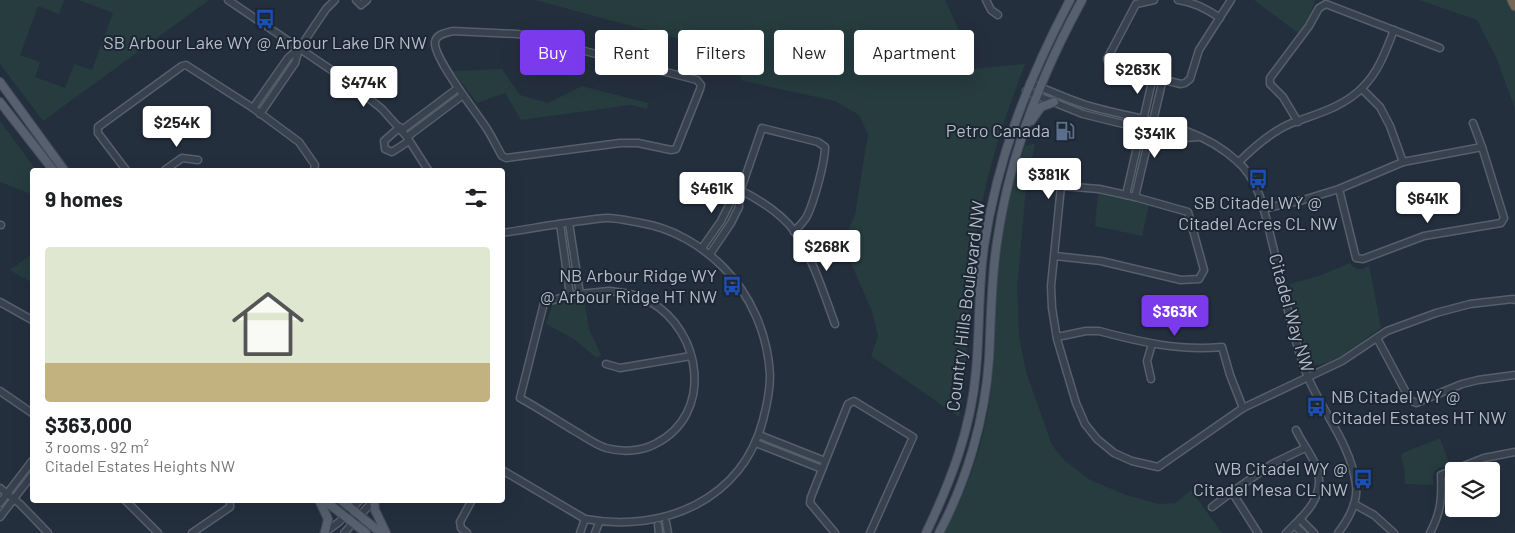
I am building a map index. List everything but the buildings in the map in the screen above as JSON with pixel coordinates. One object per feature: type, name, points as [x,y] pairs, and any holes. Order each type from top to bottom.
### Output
[{"type":"highway","points":[[1512,0],[1515,6]]},
{"type":"main road","name":"Country Hills Boulevard NW","points":[[926,533],[948,486],[964,440],[969,418],[976,371],[980,284],[990,215],[1003,159],[1026,91],[1070,0]]},
{"type":"main road","name":"Country Hills Boulevard NW","points":[[938,533],[964,476],[980,420],[989,359],[991,295],[996,244],[1006,192],[1023,134],[1037,96],[1058,46],[1082,0]]},
{"type":"main road","points":[[0,82],[63,168]]},
{"type":"main road","points":[[0,102],[50,168]]},
{"type":"main road","points":[[1023,134],[1041,107],[1054,102]]},
{"type":"main road","points":[[320,503],[328,519],[325,533]]},
{"type":"main road","points":[[328,503],[366,533]]},
{"type":"main road","points":[[344,503],[380,533]]},
{"type":"main road","points":[[374,503],[375,510],[386,533]]},
{"type":"street","points":[[228,0],[346,80],[382,109],[401,129],[427,168]]},
{"type":"street","points":[[252,108],[288,58],[299,49],[326,9],[335,0]]},
{"type":"street","points":[[356,0],[361,5],[367,0]]},
{"type":"street","points":[[986,0],[991,10],[998,15]]},
{"type":"street","points":[[1154,0],[1136,4],[1107,59],[1110,67],[1181,84],[1190,79],[1199,50],[1231,0]]},
{"type":"street","points":[[1178,0],[1206,8],[1220,18]]},
{"type":"street","points":[[1298,122],[1283,97],[1270,84],[1270,78],[1310,26],[1319,8],[1326,4],[1440,48]]},
{"type":"street","points":[[1239,162],[1268,136],[1290,124],[1336,106],[1362,89],[1382,61],[1394,30]]},
{"type":"street","points":[[520,34],[453,31],[440,34],[435,40],[435,46],[444,68],[488,130],[502,156],[506,158],[620,143],[638,143],[672,150],[678,147],[700,89],[701,85],[697,80],[585,50]]},
{"type":"street","points":[[260,114],[295,63],[299,49]]},
{"type":"street","points":[[124,168],[98,134],[98,128],[182,66],[186,65],[252,108],[299,142],[315,165],[314,168]]},
{"type":"street","points":[[1126,195],[1153,77]]},
{"type":"street","points":[[1135,197],[1163,79]]},
{"type":"street","name":"Citadel Way NW","points":[[1030,83],[1086,105],[1188,130],[1239,162],[1255,185],[1263,209],[1298,348],[1308,376],[1353,466],[1357,488],[1354,504],[1347,521],[1338,533]]},
{"type":"street","points":[[458,88],[384,141],[385,149],[392,152],[463,95]]},
{"type":"street","points":[[1362,89],[1380,106],[1390,126],[1403,162]]},
{"type":"street","name":"Citadel Way NW","points":[[1026,91],[1083,114],[1185,138],[1200,137]]},
{"type":"street","points":[[1339,188],[1356,258],[1363,259],[1424,236],[1501,223],[1504,218],[1473,123]]},
{"type":"street","points":[[710,254],[739,207],[740,192],[762,128],[818,142],[825,150],[814,199],[806,218],[794,232]]},
{"type":"street","points":[[1263,209],[1303,200],[1339,188],[1403,162],[1482,148]]},
{"type":"street","points":[[168,168],[182,158],[198,160]]},
{"type":"street","points":[[1055,256],[1100,261],[1181,280],[1199,279],[1204,270],[1188,212],[1126,195],[1061,186],[1051,286],[1052,308],[1057,337],[1076,403],[1085,424],[1097,439],[1108,448],[1132,461],[1158,467],[1243,408],[1342,361],[1387,331],[1436,313],[1470,304],[1515,300]]},
{"type":"street","points":[[740,192],[772,210],[794,232],[818,278],[835,324]]},
{"type":"street","points":[[702,248],[721,221],[731,201],[740,192]]},
{"type":"street","points":[[505,233],[607,218],[643,223],[681,236],[710,254],[731,276],[751,304],[763,337],[770,375],[767,404],[759,435],[745,463],[721,491],[707,503],[678,519],[658,525],[632,528],[599,523],[585,519],[505,472]]},
{"type":"street","points":[[569,223],[580,294]]},
{"type":"street","points":[[560,224],[570,295]]},
{"type":"street","points":[[609,291],[630,293],[649,301],[665,313],[687,341],[695,372],[690,408],[680,426],[665,439],[651,446],[636,450],[606,448],[592,442],[520,398],[544,303],[570,295],[609,291]]},
{"type":"street","points":[[0,302],[30,319]]},
{"type":"street","points":[[1057,337],[1092,331],[1152,344],[1182,348],[1222,347],[1230,375],[1243,408]]},
{"type":"street","points":[[1377,338],[1410,400],[1416,403],[1462,384],[1515,375]]},
{"type":"street","points":[[1151,379],[1147,361],[1152,344]]},
{"type":"street","points":[[606,364],[620,368],[691,356]]},
{"type":"street","points":[[0,391],[30,412]]},
{"type":"street","points":[[836,533],[810,503],[848,404],[854,401],[913,437],[870,533]]},
{"type":"street","points":[[1286,533],[1315,501],[1320,480],[1316,467],[1296,430]]},
{"type":"street","points":[[759,435],[825,461]]},
{"type":"street","points":[[756,443],[822,469]]},
{"type":"street","points":[[1212,507],[1272,464],[1305,448]]},
{"type":"street","points":[[1430,533],[1438,518],[1442,498],[1441,475],[1484,458],[1515,452]]},
{"type":"street","points":[[0,504],[30,464]]},
{"type":"street","points":[[0,517],[30,478]]},
{"type":"street","points":[[0,488],[20,504],[48,533]]},
{"type":"street","points":[[1232,492],[1258,533]]},
{"type":"street","points":[[128,503],[158,533]]},
{"type":"street","points":[[192,533],[230,507],[230,503]]},
{"type":"street","points":[[325,533],[345,517],[357,503]]},
{"type":"street","points":[[344,533],[371,503]]},
{"type":"street","points":[[467,533],[461,528],[460,522],[470,503]]},
{"type":"street","points":[[1354,504],[1374,515],[1394,533]]},
{"type":"street","points":[[580,533],[585,519]]},
{"type":"street","points":[[1300,519],[1314,533]]},
{"type":"street","points":[[666,522],[668,533]]},
{"type":"street","points":[[595,533],[599,523]]},
{"type":"street","points":[[658,525],[659,533]]},
{"type":"street","points":[[1294,525],[1303,533]]},
{"type":"green space","points":[[0,0],[64,0],[59,14],[38,6],[20,55],[40,62],[35,77],[65,88],[74,64],[92,70],[113,13],[79,0],[209,0],[43,121],[0,64]]},
{"type":"green space","points":[[535,0],[945,0],[959,30],[854,30],[854,75],[974,75],[974,69],[1025,64],[999,138],[985,188],[975,240],[970,285],[967,361],[959,417],[871,356],[878,336],[872,311],[842,243],[855,215],[868,134],[859,115],[835,101],[743,81],[739,75],[764,75],[764,30],[678,30],[678,39],[668,36],[668,30],[646,30]]},
{"type":"green space","points":[[1254,0],[1315,0],[1309,18],[1298,33]]},
{"type":"green space","points":[[1419,0],[1509,0],[1515,13],[1515,109],[1497,59],[1477,20]]},
{"type":"green space","points":[[502,69],[520,95],[548,103],[582,86],[648,103],[647,109],[631,105],[521,120],[505,93],[477,103],[453,71]]},
{"type":"green space","points":[[0,121],[35,168],[30,168],[30,194],[0,182]]},
{"type":"green space","points":[[1035,144],[1026,188],[1017,289],[1019,337],[1026,372],[1052,445],[1064,460],[1090,480],[1126,495],[1159,504],[1175,503],[1191,490],[1222,533],[944,533],[972,470],[986,421],[992,378],[997,282],[1005,223],[1013,184],[1025,146]]},
{"type":"green space","points":[[1098,194],[1149,205],[1142,236],[1095,226]]},
{"type":"green space","points":[[30,255],[30,282],[10,270]]},
{"type":"green space","points":[[1350,263],[1359,269],[1369,265],[1381,328],[1339,357],[1313,365],[1305,349],[1289,284],[1319,276]]},
{"type":"green space","points":[[584,300],[589,329],[601,355],[597,358],[574,339],[546,324],[552,306],[555,304]]},
{"type":"green space","points":[[1440,439],[1449,462],[1445,462],[1445,466],[1434,472],[1434,485],[1405,484],[1401,456],[1403,453]]},
{"type":"place","name":"SB Arbour Lake WY @ Arbour Lake DR NW","points":[[265,19]]},
{"type":"place","name":"Petro Canada","points":[[1065,131]]},
{"type":"place","name":"SB Citadel WY @ Citadel Acres CL NW","points":[[1258,179]]},
{"type":"place","name":"NB Arbour Ridge WY @ Arbour Ridge HT NW","points":[[732,286]]},
{"type":"place","name":"NB Citadel WY @ Citadel Estates HT NW","points":[[1316,407]]},
{"type":"place","name":"WB Citadel WY @ Citadel Mesa CL NW","points":[[1363,479]]}]
